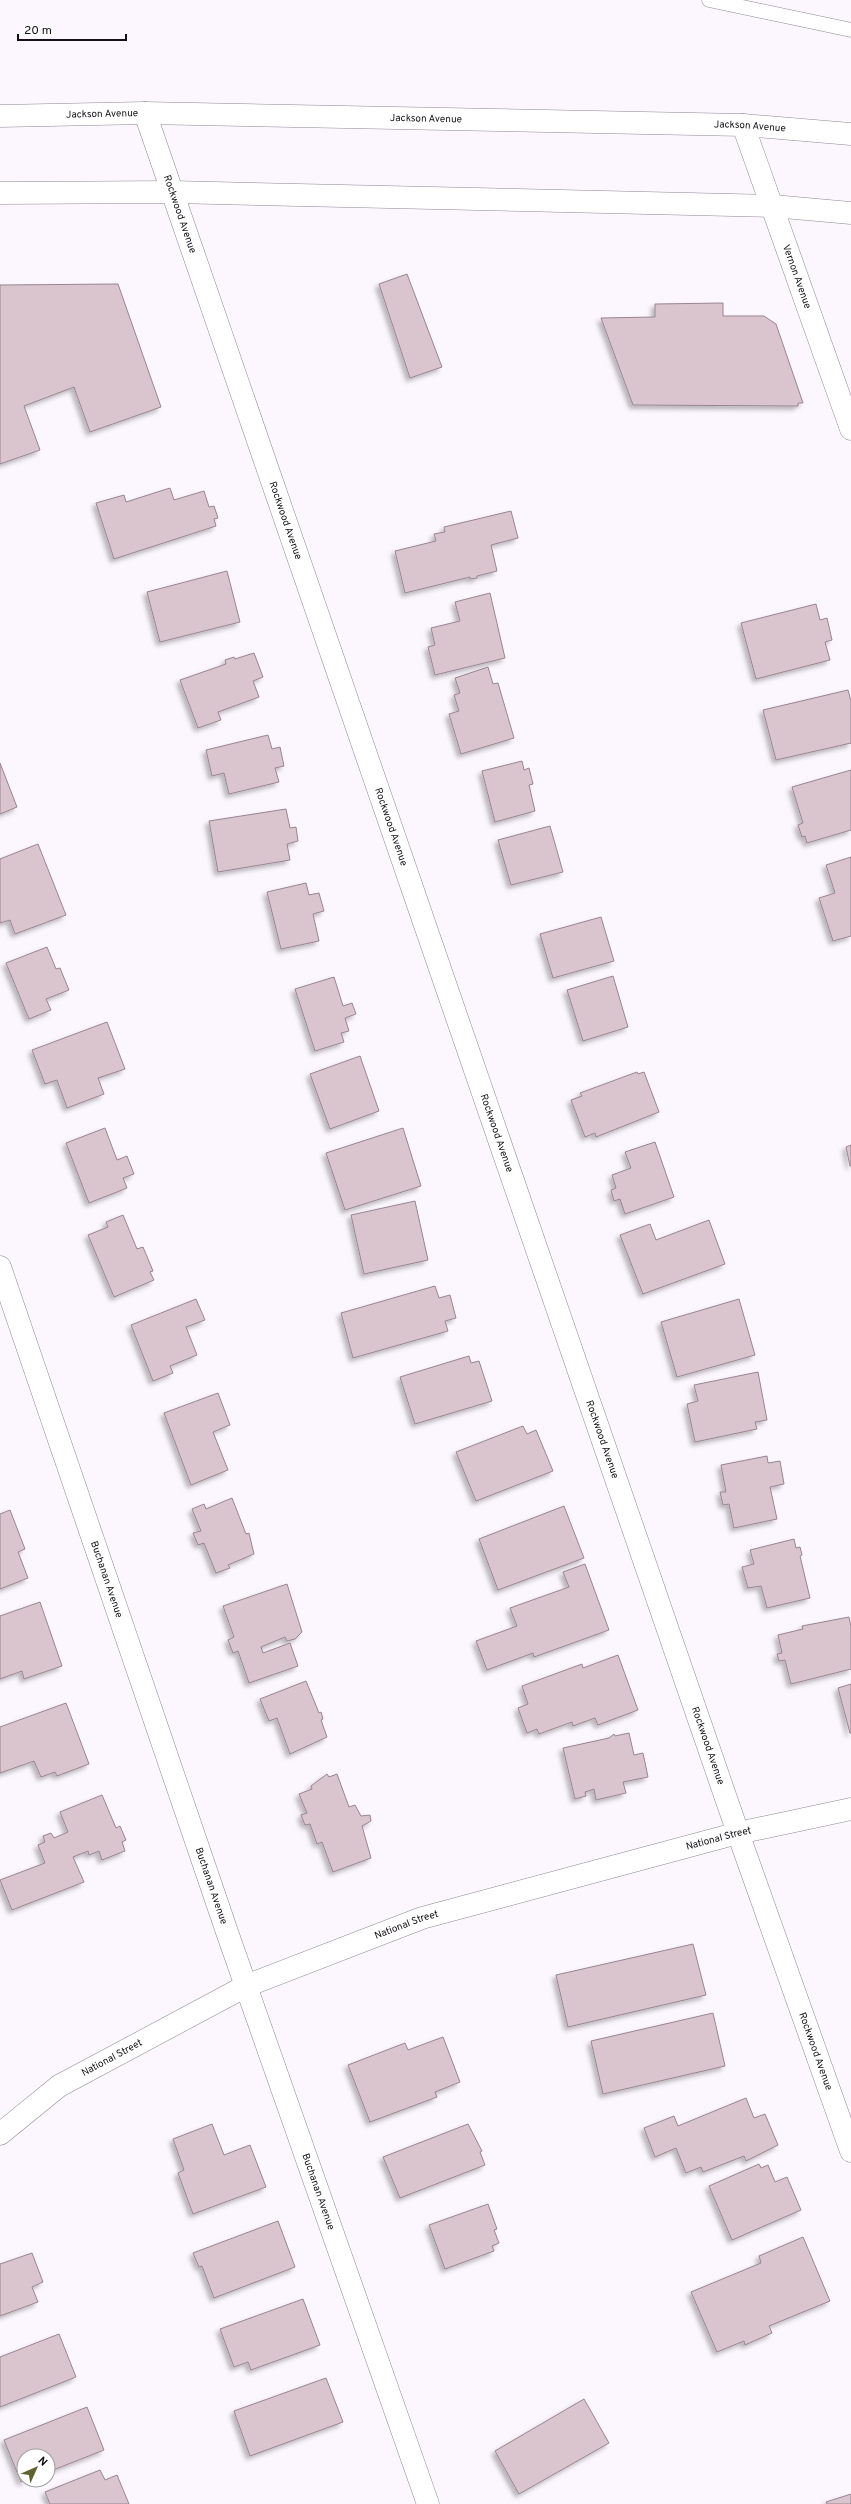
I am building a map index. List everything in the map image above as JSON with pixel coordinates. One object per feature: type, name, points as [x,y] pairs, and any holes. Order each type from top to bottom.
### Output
[{"type":"street","name":"Jackson Avenue","points":[[0,116],[145,113],[743,125],[851,134]]},
{"type":"street","name":"Rockwood Avenue","points":[[145,113],[738,1833],[851,2151]]},
{"type":"street","name":"Vernon Avenue","points":[[743,125],[851,429]]},
{"type":"street","points":[[0,193],[173,192],[773,206],[851,213]]},
{"type":"street","name":"Buchanan Avenue","points":[[0,1267],[246,1986],[428,2504]]},
{"type":"street","name":"National Street","points":[[0,2134],[59,2086],[246,1986],[422,1918],[738,1833],[851,1809]]},
{"type":"lane","points":[[709,0],[851,30]]},
{"type":"building","points":[[407,274],[442,367],[410,378],[379,284]]},
{"type":"building","points":[[118,284],[161,407],[90,432],[74,387],[24,406],[40,450],[0,464],[0,285]]},
{"type":"building","points":[[723,303],[723,316],[764,316],[776,324],[803,403],[798,403],[798,406],[633,405],[601,318],[655,317],[655,304]]},
{"type":"building","points":[[170,488],[174,500],[204,491],[209,507],[214,506],[218,518],[214,519],[216,526],[114,559],[96,503],[124,495],[126,502]]},
{"type":"building","points":[[511,511],[518,538],[491,545],[497,571],[477,576],[477,578],[470,579],[470,577],[405,593],[395,551],[436,541],[434,534],[445,532],[444,527]]},
{"type":"building","points":[[227,571],[240,622],[160,642],[147,592]]},
{"type":"building","points":[[490,593],[505,658],[435,675],[428,647],[435,645],[431,628],[460,621],[455,602]]},
{"type":"building","points":[[816,604],[820,620],[827,618],[832,640],[825,642],[830,660],[756,679],[741,623]]},
{"type":"building","points":[[254,653],[263,677],[253,681],[259,697],[218,712],[221,720],[198,728],[180,680],[226,664],[225,660],[234,657],[235,659]]},
{"type":"building","points":[[488,667],[493,684],[498,683],[514,738],[461,754],[449,714],[459,711],[454,695],[460,693],[455,678]]},
{"type":"building","points":[[848,690],[851,701],[851,743],[776,760],[763,710]]},
{"type":"building","points":[[268,735],[272,749],[280,747],[284,766],[275,768],[279,782],[229,794],[224,773],[212,776],[206,750]]},
{"type":"building","points":[[522,761],[524,770],[529,768],[533,784],[529,785],[535,811],[495,822],[482,771]]},
{"type":"building","points":[[0,763],[17,807],[0,814]]},
{"type":"building","points":[[851,770],[851,830],[807,843],[805,836],[802,837],[798,825],[803,823],[792,787]]},
{"type":"building","points":[[286,809],[290,828],[296,827],[298,841],[287,844],[290,860],[218,872],[209,821]]},
{"type":"building","points":[[550,826],[563,872],[511,885],[498,840]]},
{"type":"building","points":[[38,844],[66,915],[15,934],[10,920],[0,923],[0,859]]},
{"type":"building","points":[[851,857],[851,936],[833,941],[819,898],[835,893],[826,865]]},
{"type":"building","points":[[306,883],[309,895],[319,893],[324,911],[313,914],[319,941],[281,949],[267,892]]},
{"type":"building","points":[[601,917],[614,961],[553,978],[540,934]]},
{"type":"building","points":[[47,947],[56,969],[60,968],[69,990],[46,999],[51,1010],[29,1019],[6,963]]},
{"type":"building","points":[[613,976],[628,1027],[583,1041],[567,990]]},
{"type":"building","points":[[334,977],[343,1006],[352,1003],[356,1014],[345,1018],[349,1031],[341,1033],[344,1042],[315,1051],[295,989]]},
{"type":"building","points":[[107,1022],[125,1069],[98,1078],[104,1094],[67,1108],[57,1080],[45,1084],[32,1050]]},
{"type":"building","points":[[360,1056],[379,1111],[330,1129],[310,1074]]},
{"type":"building","points":[[637,1072],[638,1074],[644,1072],[659,1112],[596,1137],[595,1133],[585,1137],[571,1100],[582,1096],[580,1093]]},
{"type":"building","points":[[105,1128],[117,1160],[127,1156],[134,1174],[123,1178],[127,1188],[89,1203],[66,1143]]},
{"type":"building","points":[[403,1128],[421,1186],[345,1210],[326,1153]]},
{"type":"building","points":[[655,1142],[674,1197],[625,1214],[620,1199],[614,1201],[611,1190],[616,1188],[612,1175],[631,1168],[625,1152]]},
{"type":"building","points":[[851,1145],[851,1166],[850,1166],[846,1147]]},
{"type":"building","points":[[415,1201],[428,1260],[364,1274],[351,1215]]},
{"type":"building","points":[[123,1215],[137,1249],[143,1247],[153,1271],[150,1272],[154,1280],[114,1297],[88,1235],[108,1227],[106,1222]]},
{"type":"building","points":[[709,1220],[725,1264],[643,1294],[620,1235],[650,1224],[656,1240]]},
{"type":"building","points":[[435,1286],[439,1298],[450,1295],[456,1318],[445,1321],[448,1331],[353,1358],[341,1313]]},
{"type":"building","points":[[196,1299],[205,1320],[186,1327],[197,1355],[170,1366],[173,1373],[153,1381],[131,1325]]},
{"type":"building","points":[[739,1299],[755,1355],[677,1377],[661,1322]]},
{"type":"building","points":[[469,1356],[471,1363],[479,1361],[492,1401],[415,1424],[400,1377]]},
{"type":"building","points":[[758,1372],[767,1420],[755,1422],[757,1429],[695,1442],[687,1404],[698,1401],[694,1385]]},
{"type":"building","points":[[218,1393],[230,1425],[213,1432],[228,1470],[191,1485],[164,1413]]},
{"type":"building","points":[[523,1426],[527,1434],[536,1430],[553,1471],[476,1501],[456,1452]]},
{"type":"building","points":[[767,1456],[768,1463],[780,1461],[784,1484],[770,1487],[777,1519],[734,1528],[729,1504],[723,1505],[720,1492],[726,1492],[721,1465]]},
{"type":"building","points":[[232,1498],[246,1534],[249,1533],[254,1554],[228,1565],[230,1568],[216,1573],[204,1543],[198,1545],[193,1533],[201,1531],[192,1509],[204,1504],[206,1509]]},
{"type":"building","points":[[564,1506],[584,1558],[498,1590],[479,1539]]},
{"type":"building","points":[[10,1510],[25,1549],[18,1552],[28,1578],[0,1589],[0,1514]]},
{"type":"building","points":[[794,1539],[796,1548],[800,1547],[802,1555],[800,1556],[810,1598],[767,1608],[761,1586],[748,1588],[742,1567],[754,1564],[750,1550]]},
{"type":"building","points":[[585,1564],[609,1630],[534,1657],[533,1653],[487,1670],[476,1641],[517,1626],[510,1608],[569,1587],[563,1572]]},
{"type":"building","points":[[287,1584],[302,1632],[295,1639],[287,1641],[285,1637],[261,1647],[263,1653],[290,1643],[298,1666],[249,1683],[238,1651],[233,1653],[228,1640],[234,1637],[223,1606]]},
{"type":"building","points":[[40,1602],[62,1666],[24,1679],[22,1671],[0,1679],[0,1616]]},
{"type":"building","points":[[849,1617],[851,1627],[851,1669],[791,1684],[785,1660],[779,1661],[777,1654],[782,1653],[778,1635],[803,1629],[802,1626]]},
{"type":"building","points":[[618,1655],[638,1710],[598,1725],[595,1718],[573,1726],[572,1722],[539,1734],[537,1729],[527,1733],[518,1708],[528,1704],[522,1686],[582,1664],[583,1668]]},
{"type":"building","points":[[306,1681],[319,1713],[321,1712],[323,1719],[321,1720],[327,1737],[290,1754],[277,1718],[269,1721],[260,1699]]},
{"type":"building","points":[[851,1684],[851,1733],[850,1733],[838,1688]]},
{"type":"building","points":[[66,1703],[89,1764],[57,1776],[55,1772],[41,1777],[34,1761],[0,1773],[0,1727]]},
{"type":"building","points":[[629,1733],[634,1755],[643,1753],[648,1777],[623,1782],[626,1793],[596,1800],[594,1789],[585,1792],[586,1796],[575,1799],[563,1748],[609,1738],[614,1734],[615,1736]]},
{"type":"building","points":[[327,1774],[329,1777],[337,1774],[349,1807],[355,1805],[361,1816],[370,1815],[371,1821],[362,1826],[371,1858],[333,1872],[322,1842],[317,1844],[310,1824],[305,1825],[301,1815],[307,1813],[299,1794],[312,1789],[311,1786]]},
{"type":"building","points":[[102,1795],[116,1828],[120,1826],[126,1840],[122,1842],[125,1851],[102,1860],[99,1851],[89,1855],[88,1851],[73,1857],[84,1882],[12,1910],[0,1880],[45,1863],[38,1845],[45,1842],[43,1836],[51,1833],[54,1838],[68,1832],[60,1812]]},
{"type":"building","points":[[693,1944],[706,1995],[568,2027],[556,1975]]},
{"type":"building","points":[[713,2013],[725,2066],[603,2094],[591,2041]]},
{"type":"building","points":[[443,2037],[460,2082],[435,2092],[437,2097],[370,2122],[348,2065],[405,2043],[408,2050]]},
{"type":"building","points":[[746,2098],[754,2118],[765,2114],[778,2145],[746,2161],[744,2156],[703,2172],[701,2167],[686,2173],[676,2148],[655,2157],[644,2128],[674,2116],[678,2126]]},
{"type":"building","points":[[212,2124],[224,2155],[250,2145],[266,2187],[193,2214],[178,2173],[184,2170],[173,2139]]},
{"type":"building","points":[[468,2124],[482,2151],[480,2152],[485,2165],[400,2198],[383,2157]]},
{"type":"building","points":[[759,2164],[761,2168],[768,2165],[775,2182],[787,2177],[801,2210],[732,2240],[709,2186]]},
{"type":"building","points":[[488,2204],[497,2229],[494,2230],[499,2243],[492,2246],[494,2251],[445,2269],[429,2225]]},
{"type":"building","points":[[278,2221],[295,2267],[214,2298],[202,2266],[199,2267],[193,2253]]},
{"type":"building","points":[[803,2237],[830,2301],[769,2326],[772,2333],[745,2345],[744,2341],[717,2352],[691,2292],[761,2263],[759,2256]]},
{"type":"building","points":[[32,2253],[43,2282],[32,2287],[38,2302],[0,2316],[0,2264]]},
{"type":"building","points":[[303,2299],[320,2345],[251,2370],[248,2362],[234,2367],[220,2329]]},
{"type":"building","points":[[59,2334],[76,2377],[0,2407],[0,2357]]},
{"type":"building","points":[[326,2378],[343,2422],[250,2456],[234,2411]]},
{"type":"building","points":[[584,2399],[609,2443],[519,2494],[495,2451]]},
{"type":"building","points":[[87,2407],[104,2450],[56,2469],[56,2448],[16,2448],[16,2470],[4,2440]]},
{"type":"building","points":[[100,2470],[105,2480],[117,2475],[129,2504],[50,2504],[45,2492]]},
{"type":"building","points":[[851,2494],[851,2504],[827,2504],[826,2502]]}]
